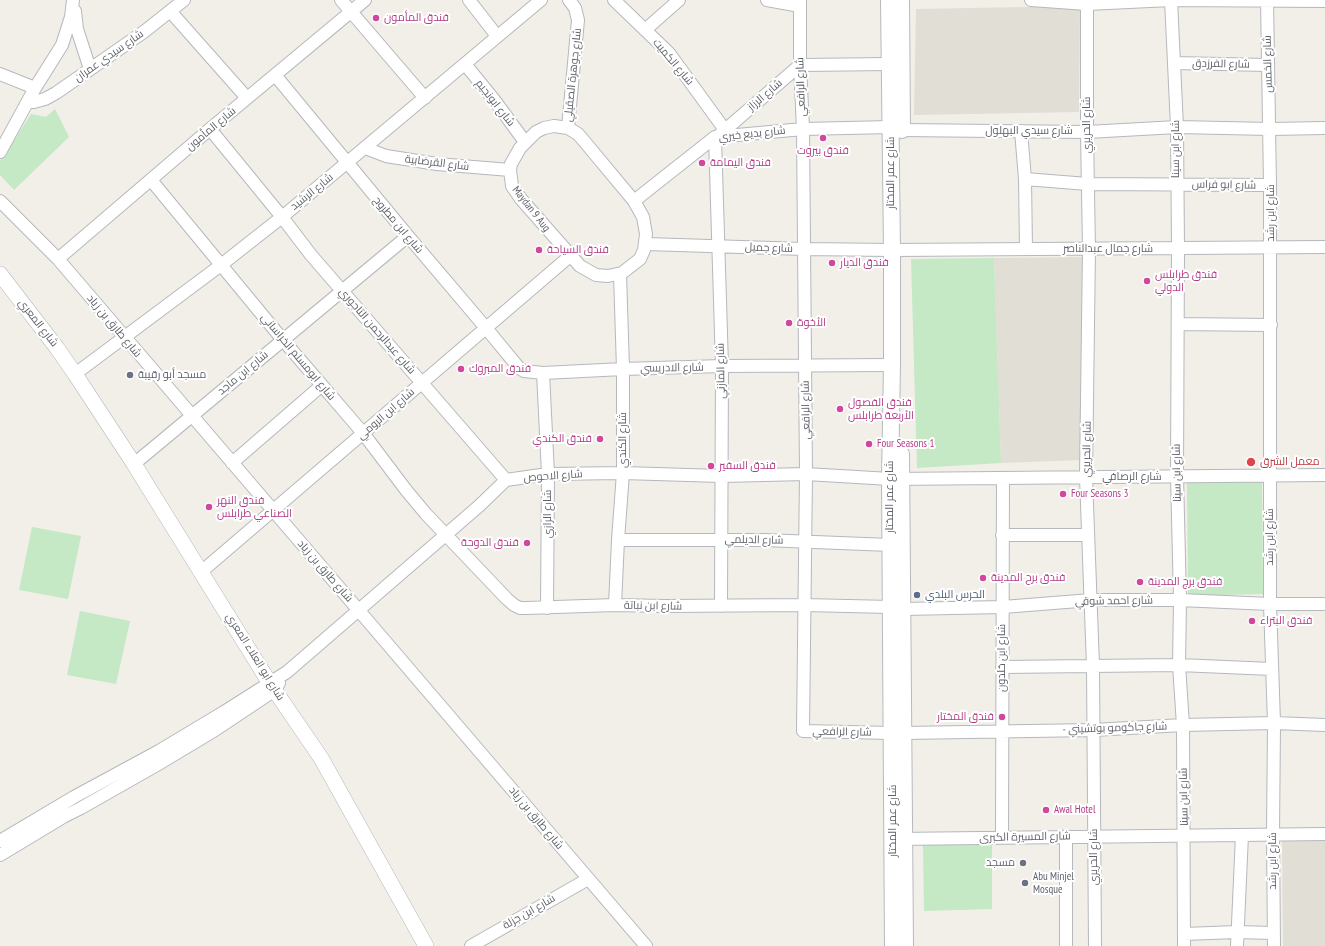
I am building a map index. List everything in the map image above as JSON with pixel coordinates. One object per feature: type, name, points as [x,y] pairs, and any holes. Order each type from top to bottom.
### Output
[{"type":"main road","name":"شارع عمر المختار","points":[[889,0],[890,64],[896,129]]},
{"type":"main road","name":"شارع عمر المختار","points":[[901,0],[896,129],[896,479],[899,839],[905,946]]},
{"type":"main road","name":"شارع عمر المختار","points":[[896,250],[892,365],[896,479],[890,544],[897,608]]},
{"type":"main road","name":"شارع عمر المختار","points":[[893,946],[899,839]]},
{"type":"street","points":[[74,0],[77,29],[90,69]]},
{"type":"street","points":[[0,152],[26,107],[35,88],[62,45],[71,17],[74,0]]},
{"type":"street","name":"شارع سيدي عمران","points":[[26,107],[45,99],[90,69],[184,0]]},
{"type":"street","points":[[342,0],[425,98]]},
{"type":"street","name":"شارع المأمون","points":[[58,259],[210,129],[365,0]]},
{"type":"street","points":[[469,0],[497,36]]},
{"type":"street","name":"شارع الرشيد","points":[[75,374],[221,265],[282,217],[541,0]]},
{"type":"street","name":"شارع جوهرة الصقيلي","points":[[568,128],[578,20],[576,8],[569,0]]},
{"type":"street","name":"شارع الكميت","points":[[614,0],[669,53],[719,134]]},
{"type":"street","points":[[645,30],[679,0]]},
{"type":"street","points":[[767,0],[800,3]]},
{"type":"street","points":[[1031,0],[1087,2],[1171,0],[1325,1]]},
{"type":"street","name":"شارع ابن سينا","points":[[1171,0],[1177,127],[1177,476],[1180,600],[1179,665],[1183,725],[1184,940]]},
{"type":"street","name":"شارع الخمس","points":[[1267,0],[1270,129]]},
{"type":"street","name":"شارع الحريري","points":[[1087,2],[1089,249],[1086,477],[1087,535],[1091,600],[1095,946]]},
{"type":"street","name":"شارع الرافعي","points":[[800,3],[800,65],[803,129],[806,474],[803,731],[898,733]]},
{"type":"street","points":[[170,11],[247,98]]},
{"type":"street","name":"شارع الفرزدق","points":[[1174,63],[1268,65]]},
{"type":"street","name":"شارع ابونجيم","points":[[465,64],[495,101],[525,142]]},
{"type":"street","points":[[800,65],[890,64]]},
{"type":"street","name":"شارع الرزاز","points":[[719,134],[800,65]]},
{"type":"street","points":[[0,74],[35,88]]},
{"type":"street","name":"شارع ابن مطروح","points":[[275,75],[519,368],[524,371]]},
{"type":"street","name":"Maydan 9 Aug","points":[[568,128],[554,126],[544,128],[536,132],[525,142],[514,158],[510,170],[512,186],[521,199],[580,266],[596,275],[608,276],[620,274]]},
{"type":"street","name":"شارع سيدي البهلول","points":[[896,129],[1087,132],[1177,127],[1270,129],[1325,128]]},
{"type":"street","points":[[568,128],[578,134],[584,141],[634,201],[643,217],[646,244],[640,259],[620,274]]},
{"type":"street","name":"شارع عبدالرحمن التاجوري","points":[[210,129],[311,255],[506,480]]},
{"type":"street","name":"شارع بديع خيري","points":[[634,201],[719,134],[803,129],[896,129]]},
{"type":"street","name":"شارع ابن رشد","points":[[1270,129],[1270,604],[1274,723],[1272,835],[1274,946]]},
{"type":"street","points":[[1021,131],[1025,179],[1026,249]]},
{"type":"street","name":"شارع المازني","points":[[719,134],[718,247],[722,366],[720,540],[721,606]]},
{"type":"street","name":"شارع القرضابية","points":[[365,148],[386,156],[436,164],[510,170]]},
{"type":"street","name":"شارع ابو فراس","points":[[1025,179],[1088,184],[1270,186]]},
{"type":"street","name":"شارع ابومسلم الخراساني","points":[[151,180],[321,386],[363,433],[406,490],[426,514],[446,534]]},
{"type":"street","name":"شارع طارق بن زياد","points":[[0,201],[58,259],[124,338],[646,946]]},
{"type":"street","name":"شارع ابن ماجد","points":[[134,464],[408,236]]},
{"type":"street","name":"شارع جميل","points":[[646,244],[804,250],[896,250]]},
{"type":"street","name":"شارع جمال عبدالناصر","points":[[896,250],[1325,247]]},
{"type":"street","name":"شارع ابن الرومي","points":[[201,572],[570,256]]},
{"type":"street","name":"شارع المعري","points":[[0,274],[58,348],[75,374]]},
{"type":"street","name":"شارع الكندي","points":[[615,605],[623,473],[623,369],[620,274]]},
{"type":"street","points":[[1178,324],[1270,326]]},
{"type":"street","name":"شارع الادريسي","points":[[524,371],[543,373],[722,366],[892,365]]},
{"type":"street","name":"شارع الرازي","points":[[543,373],[548,474],[548,608]]},
{"type":"street","name":"شارع ابو العلاء المعري","points":[[75,374],[134,464],[272,686],[321,758],[426,946]]},
{"type":"street","points":[[232,463],[321,386]]},
{"type":"street","name":"شارع الاحوص","points":[[506,480],[548,474],[623,473],[721,476],[806,474],[896,479]]},
{"type":"street","name":"شارع الرصافي","points":[[896,479],[1325,475]]},
{"type":"street","name":"شارع ابن خلدون","points":[[1002,837],[1003,478]]},
{"type":"street","points":[[0,855],[63,817],[168,758],[249,708],[287,672],[506,480]]},
{"type":"street","name":"شارع ابن نباتة","points":[[446,534],[507,599],[520,608],[615,605],[804,605],[897,608]]},
{"type":"street","points":[[1002,535],[1087,535]]},
{"type":"street","name":"شارع الديلمي","points":[[618,540],[806,541],[890,544]]},
{"type":"street","name":"شارع احمد شوقي","points":[[897,608],[1003,607],[1091,600],[1180,600],[1270,604],[1325,604]]},
{"type":"street","points":[[1002,667],[1179,665],[1272,669]]},
{"type":"street","points":[[0,841],[74,797],[159,751],[224,712],[272,686]]},
{"type":"street","name":"- شارع جاكومو بوتشيني","points":[[898,733],[1093,730],[1183,725],[1274,723],[1325,725]]},
{"type":"street","name":"شارع المسيرة الكبرى","points":[[899,839],[1325,834]]},
{"type":"street","points":[[1237,946],[1242,835]]},
{"type":"street","points":[[1066,836],[1066,946]]},
{"type":"street","name":"شارع ابن جزلة","points":[[471,946],[588,879]]},
{"type":"street","points":[[1184,940],[1237,932],[1273,933]]},
{"type":"shaded area","points":[[1080,6],[1079,112],[914,115],[916,9]]},
{"type":"shaded area","points":[[1082,257],[1081,460],[1001,463],[994,258]]},
{"type":"shaded area","points":[[1282,840],[1325,840],[1325,946],[1283,946]]},
{"type":"green space","points":[[55,109],[69,137],[14,190],[0,175],[0,161],[31,114],[46,117]]},
{"type":"green space","points":[[994,258],[1001,463],[917,468],[911,259]]},
{"type":"green space","points":[[1262,479],[1263,594],[1188,596],[1187,481]]},
{"type":"green space","points":[[32,527],[81,536],[68,599],[19,590]]},
{"type":"green space","points":[[80,611],[130,621],[116,684],[67,675]]},
{"type":"green space","points":[[992,843],[992,909],[924,911],[923,844]]},
{"type":"place","name":"فندق المأمون","points":[[376,18]]},
{"type":"place","name":"فندق بيروت","points":[[823,138]]},
{"type":"place","name":"فندق اليمامة","points":[[702,163]]},
{"type":"place","name":"فندق السياحة","points":[[539,250]]},
{"type":"place","name":"فندق الديار","points":[[832,263]]},
{"type":"place","name":"فندق طرابلس الدولي","points":[[1147,281]]},
{"type":"place","name":"الأخوة","points":[[789,323]]},
{"type":"place","name":"فندق المبروك","points":[[461,369]]},
{"type":"place","name":"مسجد أبو رقيبة","points":[[130,375]]},
{"type":"place","name":"فندق الفصول الأربعة طرابلس","points":[[840,409]]},
{"type":"place","name":"فندق الكندي","points":[[600,439]]},
{"type":"place","name":"Four Seasons 1","points":[[869,444]]},
{"type":"place","name":"معمل الشرق","points":[[1251,462]]},
{"type":"place","name":"فندق السفير","points":[[711,466]]},
{"type":"place","name":"Four Seasons 3","points":[[1063,494]]},
{"type":"place","name":"فندق النهر الصناعي طرابلس","points":[[209,507]]},
{"type":"place","name":"فندق الدوحة","points":[[527,543]]},
{"type":"place","name":"فندق برح المدينة","points":[[983,578]]},
{"type":"place","name":"فندق برج المدينة","points":[[1140,582]]},
{"type":"place","name":"الحرس البلدي","points":[[917,595]]},
{"type":"place","name":"فندق البتراء","points":[[1252,621]]},
{"type":"place","name":"فندق المختار","points":[[1002,717]]},
{"type":"place","name":"Awal Hotel","points":[[1046,810]]},
{"type":"place","name":"مسجد","points":[[1023,863]]},
{"type":"place","name":"Abu Minjel Mosque","points":[[1025,883]]}]
